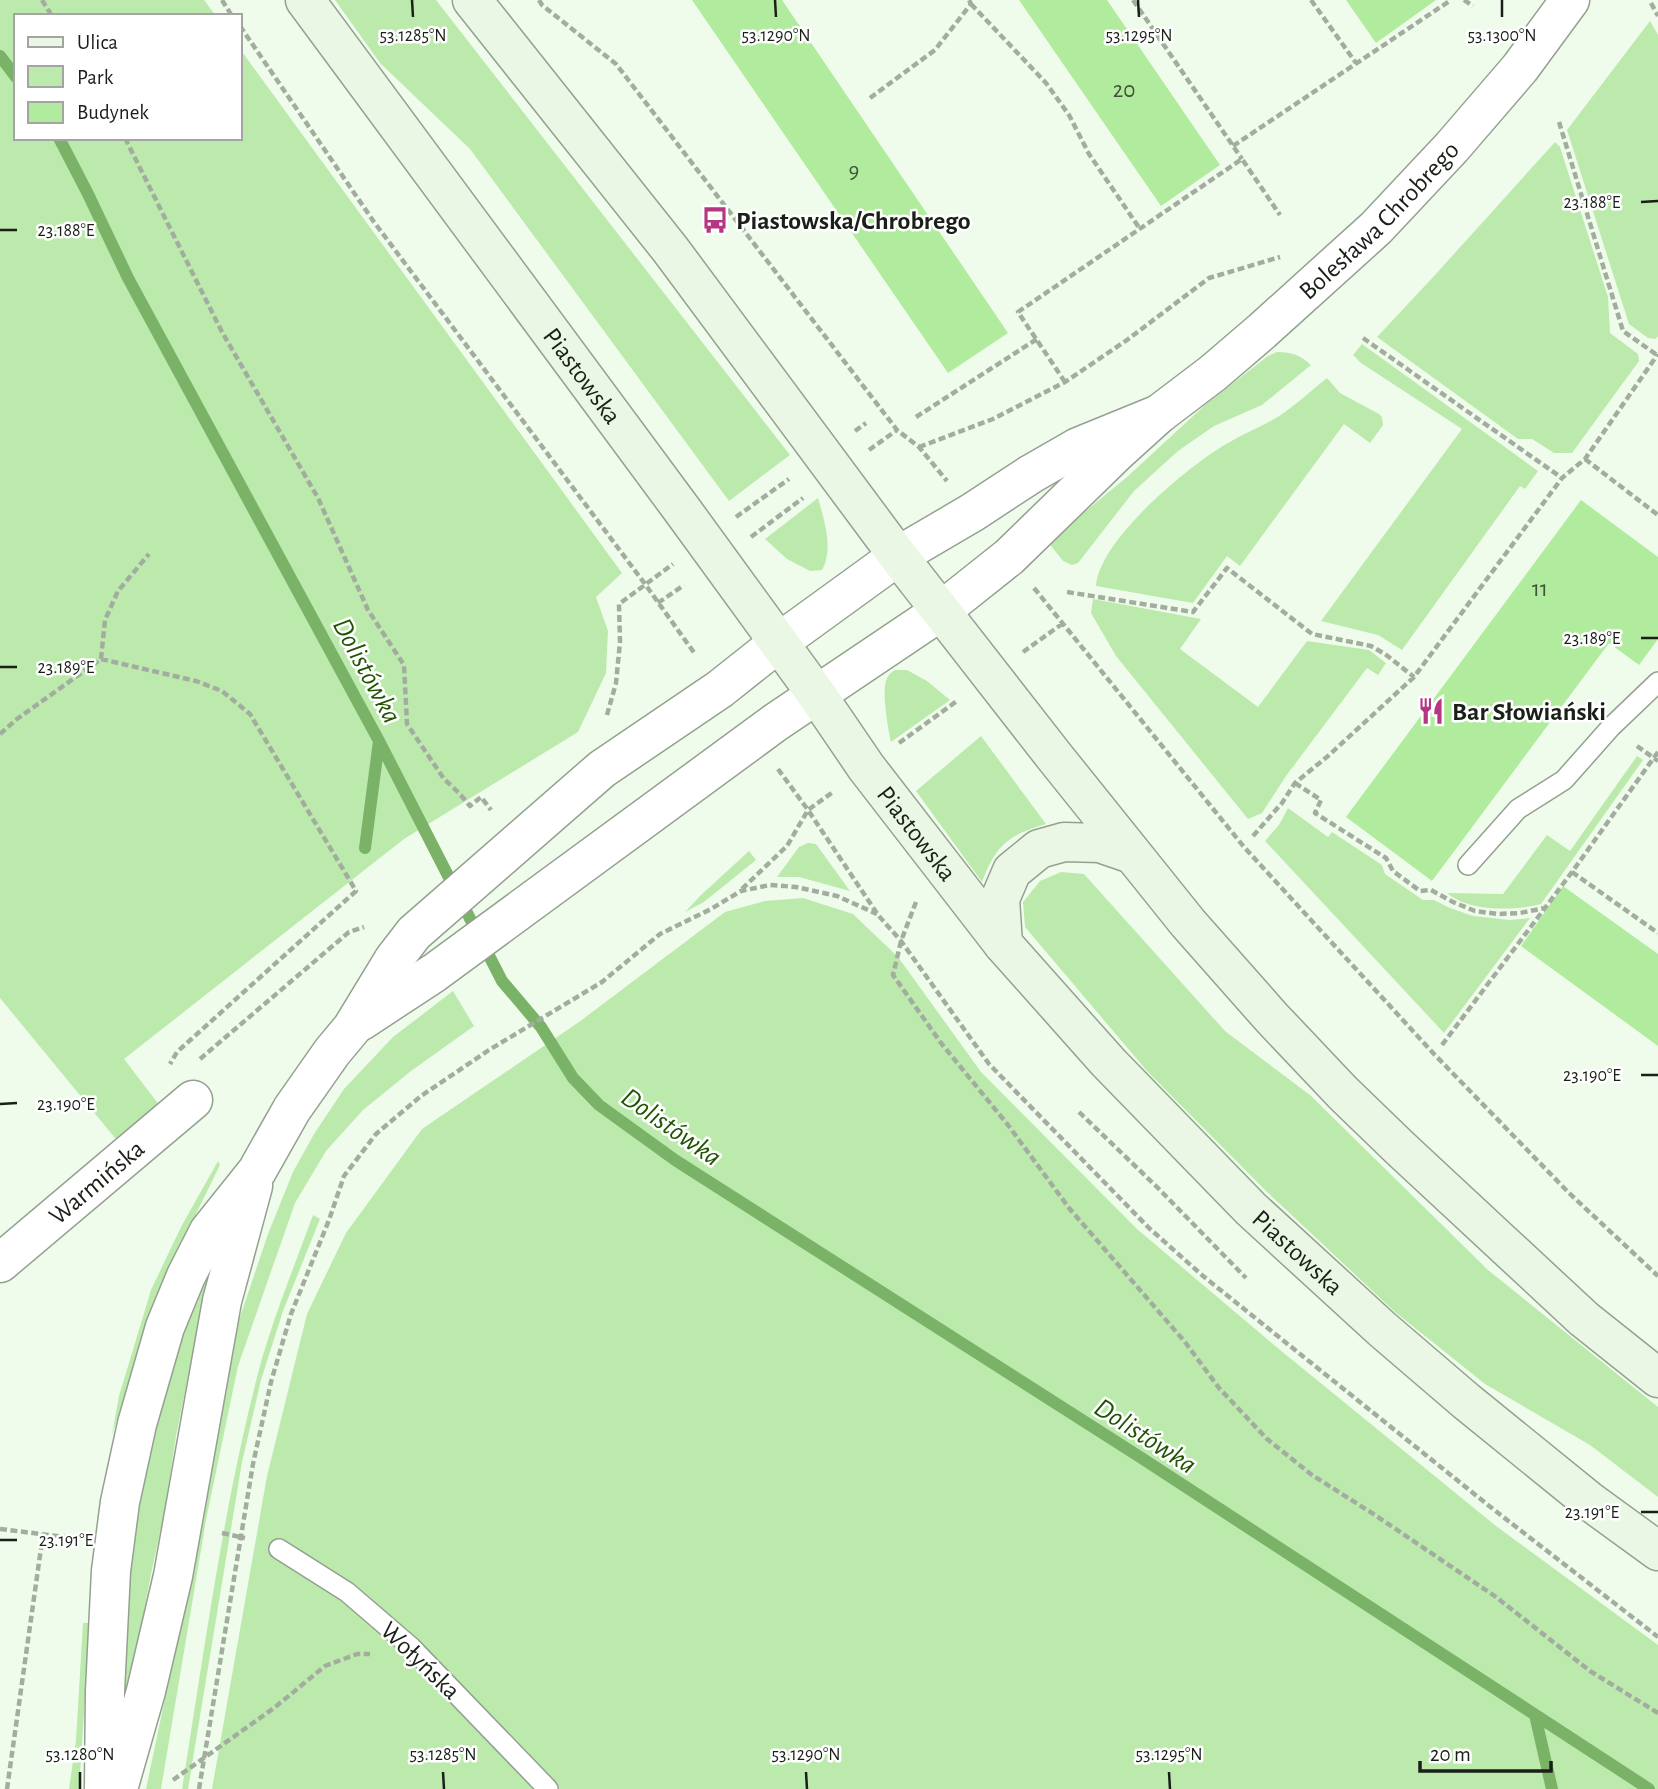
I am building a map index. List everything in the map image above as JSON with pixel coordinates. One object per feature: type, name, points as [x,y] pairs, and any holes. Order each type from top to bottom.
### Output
[{"type":"main road","name":"Piastowska","points":[[305,0],[817,695],[866,767],[1003,944],[1108,1062],[1251,1209],[1382,1329],[1466,1401],[1588,1500],[1658,1551]]},
{"type":"main road","points":[[472,0],[670,249],[898,556],[1062,767],[1188,923],[1263,1009],[1343,1093],[1584,1319],[1658,1377]]},
{"type":"main road","points":[[1003,944],[1000,899],[1012,871],[1039,849],[1064,842],[1100,843],[1132,854]]},
{"type":"street","name":"Bolesława Chrobrego","points":[[352,1028],[434,972],[756,738],[942,611],[1009,557],[1116,452],[1262,331],[1376,228],[1452,147],[1520,68],[1570,0]]},
{"type":"street","name":"Bolesława Chrobrego","points":[[352,1028],[394,959],[414,933],[602,769],[720,689],[778,643],[898,556],[1078,447],[1160,414]]},
{"type":"street","points":[[104,1789],[105,1691],[111,1571],[120,1502],[136,1424],[165,1327],[186,1276],[209,1231],[257,1171],[292,1109],[352,1028]]},
{"type":"street","name":"Warmińska","points":[[0,1263],[155,1131],[192,1083]]},
{"type":"street","points":[[118,1789],[146,1691],[173,1576],[222,1301],[257,1171]]},
{"type":"lane","points":[[1468,865],[1518,809],[1564,780],[1611,727],[1658,682]]},
{"type":"lane","name":"Wołyńska","points":[[279,1549],[347,1592],[411,1647],[548,1789]]},
{"type":"path","points":[[539,0],[616,64],[897,430],[919,447],[973,512]]},
{"type":"path","points":[[1133,0],[1280,215]]},
{"type":"path","points":[[1311,0],[1356,63]]},
{"type":"path","points":[[1233,146],[1451,0]]},
{"type":"path","points":[[1464,0],[1473,6]]},
{"type":"path","points":[[870,98],[934,50],[970,2],[1045,83],[1069,115],[1089,154],[1140,229]]},
{"type":"path","points":[[1651,3],[1658,16]]},
{"type":"path","points":[[242,29],[374,222],[720,689]]},
{"type":"path","points":[[1252,836],[1282,803],[1295,783],[1414,677],[1562,478],[1585,459],[1658,354],[1623,331],[1559,122]]},
{"type":"path","points":[[126,140],[222,332],[318,498],[369,610],[404,665],[408,724],[444,779],[470,806],[481,797],[496,816]]},
{"type":"path","points":[[1065,382],[1018,312],[1242,159]]},
{"type":"path","points":[[919,447],[993,419],[1065,382],[1127,340],[1209,278],[1283,256]]},
{"type":"path","points":[[1363,338],[1562,478]]},
{"type":"path","points":[[916,417],[1037,339]]},
{"type":"path","points":[[658,603],[897,430]]},
{"type":"path","points":[[1585,459],[1658,515]]},
{"type":"path","points":[[0,734],[101,659],[105,620],[118,591],[149,554]]},
{"type":"path","points":[[1009,557],[1244,847],[1453,1074],[1569,1193],[1658,1276]]},
{"type":"path","points":[[1068,592],[1194,612],[1227,568],[1312,634],[1371,646],[1414,677]]},
{"type":"path","points":[[200,1789],[253,1464],[271,1382],[291,1314],[344,1176],[376,1134],[421,1096],[489,1050],[602,982],[660,934],[741,891],[786,846],[808,810],[1062,624]]},
{"type":"path","points":[[101,659],[196,681],[222,691],[250,714],[356,891],[177,1052],[160,1081],[155,1131]]},
{"type":"path","points":[[756,738],[878,915],[901,941],[989,1064],[1149,1228],[1214,1285],[1658,1637]]},
{"type":"path","points":[[1442,1045],[1658,752]]},
{"type":"path","points":[[1295,783],[1321,800],[1315,813],[1386,859],[1393,871],[1420,891],[1431,890],[1475,911],[1498,914],[1520,913],[1546,907]]},
{"type":"path","points":[[1572,872],[1658,933]]},
{"type":"path","points":[[741,891],[771,885],[796,887],[838,896],[878,915]]},
{"type":"path","points":[[918,898],[901,941],[893,975],[941,1043],[1009,1125],[1069,1208],[1185,1342],[1219,1388],[1267,1439],[1312,1475],[1496,1597],[1590,1671],[1658,1713]]},
{"type":"path","points":[[192,1083],[349,932],[368,926]]},
{"type":"path","points":[[1079,1112],[1247,1278]]},
{"type":"path","points":[[0,1530],[84,1540]]},
{"type":"path","points":[[7,1789],[43,1534]]},
{"type":"path","points":[[173,1780],[274,1708],[325,1666],[357,1654],[393,1653],[422,1660]]},
{"type":"green space","points":[[0,0],[204,0],[214,14],[14,14],[14,140],[242,140],[242,52],[622,573],[596,597],[608,631],[606,673],[578,732],[404,839],[124,1059],[170,1119],[129,1155],[0,998]]},
{"type":"green space","points":[[335,0],[436,0],[790,455],[729,501],[470,149],[380,63]]},
{"type":"green space","points":[[1650,21],[1658,35],[1656,339],[1648,338],[1629,324],[1567,130]]},
{"type":"green space","points":[[1555,142],[1560,147],[1608,297],[1610,333],[1638,354],[1639,361],[1572,453],[1554,453],[1532,439],[1518,439],[1377,337]]},
{"type":"green space","points":[[1362,344],[1538,471],[1525,489],[1520,486],[1402,650],[1378,635],[1321,621],[1462,429],[1361,363],[1353,355]]},
{"type":"green space","points":[[1277,352],[1296,355],[1311,365],[1262,405],[1214,426],[1178,451],[1134,491],[1078,563],[1072,565],[1063,561],[1048,542],[1127,477],[1205,405],[1268,356]]},
{"type":"green space","points":[[1327,378],[1340,393],[1379,414],[1383,425],[1370,443],[1344,424],[1240,566],[1227,556],[1193,603],[1096,586],[1101,568],[1112,547],[1148,505],[1191,468],[1235,439],[1285,412]]},
{"type":"green space","points":[[818,498],[828,544],[822,570],[810,571],[787,559],[765,539]]},
{"type":"green space","points":[[1093,599],[1201,619],[1180,649],[1258,707],[1307,641],[1369,650],[1386,663],[1378,675],[1367,668],[1286,776],[1262,813],[1248,819],[1116,656],[1091,613]]},
{"type":"green space","points":[[895,670],[907,670],[927,681],[950,700],[891,742],[885,684]]},
{"type":"green space","points":[[981,736],[1046,824],[1022,832],[1005,843],[998,850],[982,882],[916,791]]},
{"type":"green space","points":[[1637,756],[1643,760],[1541,904],[1505,909],[1479,907],[1447,893],[1503,894],[1547,835],[1570,851]]},
{"type":"green space","points":[[1288,808],[1328,837],[1332,832],[1382,865],[1385,874],[1423,900],[1434,900],[1473,916],[1510,920],[1530,918],[1444,1033],[1265,841],[1279,825]]},
{"type":"green space","points":[[808,843],[816,844],[850,891],[799,877],[777,877],[799,847]]},
{"type":"green space","points":[[749,851],[756,860],[704,902],[685,912],[700,896]]},
{"type":"green space","points":[[1061,872],[1084,874],[1225,1031],[1310,1095],[1488,1270],[1658,1407],[1658,1497],[1590,1445],[1485,1384],[1395,1312],[1265,1190],[1147,1071],[1025,927],[1023,902],[1040,881]]},
{"type":"green space","points":[[803,898],[853,914],[898,957],[981,1072],[1137,1229],[1496,1526],[1658,1645],[1658,1789],[212,1789],[267,1476],[307,1314],[346,1233],[422,1129],[579,1022],[725,912],[765,901]]},
{"type":"green space","points":[[453,991],[474,1026],[411,1071],[363,1110],[326,1151],[295,1203],[238,1366],[206,1520],[161,1789],[146,1789],[201,1527],[228,1367],[238,1323],[268,1234],[293,1172],[344,1089],[393,1037]]},
{"type":"green space","points":[[218,1161],[220,1165],[164,1279],[112,1435],[119,1396],[151,1290],[181,1227]]},
{"type":"green space","points":[[313,1215],[320,1219],[283,1311],[261,1380],[242,1462],[188,1789],[182,1789],[214,1584],[244,1431],[268,1339]]},
{"type":"green space","points":[[204,1279],[212,1283],[194,1348],[176,1436],[165,1509],[127,1702],[120,1703],[134,1529],[143,1476],[165,1390]]},
{"type":"green space","points":[[83,1623],[90,1623],[79,1789],[69,1789],[76,1740]]},
{"type":"building","points":[[692,0],[782,0],[1008,333],[948,373]]},
{"type":"building","points":[[1019,0],[1107,0],[1220,165],[1161,206]]},
{"type":"building","points":[[1346,0],[1436,0],[1376,43]]},
{"type":"building","points":[[1581,500],[1658,557],[1658,639],[1639,665],[1609,643],[1432,881],[1346,817]]},
{"type":"building","points":[[1563,886],[1658,954],[1658,1046],[1521,946]]},
{"type":"waterway","name":"Dolistówka","points":[[0,56],[14,74]]},
{"type":"waterway","name":"Dolistówka","points":[[60,140],[128,278],[379,741],[502,981],[541,1027],[573,1078],[599,1105],[675,1160],[1140,1457],[1649,1789]]},
{"type":"waterway","points":[[365,848],[379,741]]},
{"type":"waterway","points":[[1535,1715],[1552,1789]]},
{"type":"place","name":"Piastowska/Chrobrego","points":[[715,220]]},
{"type":"place","name":"Bar Słowiański","points":[[1431,711]]}]
